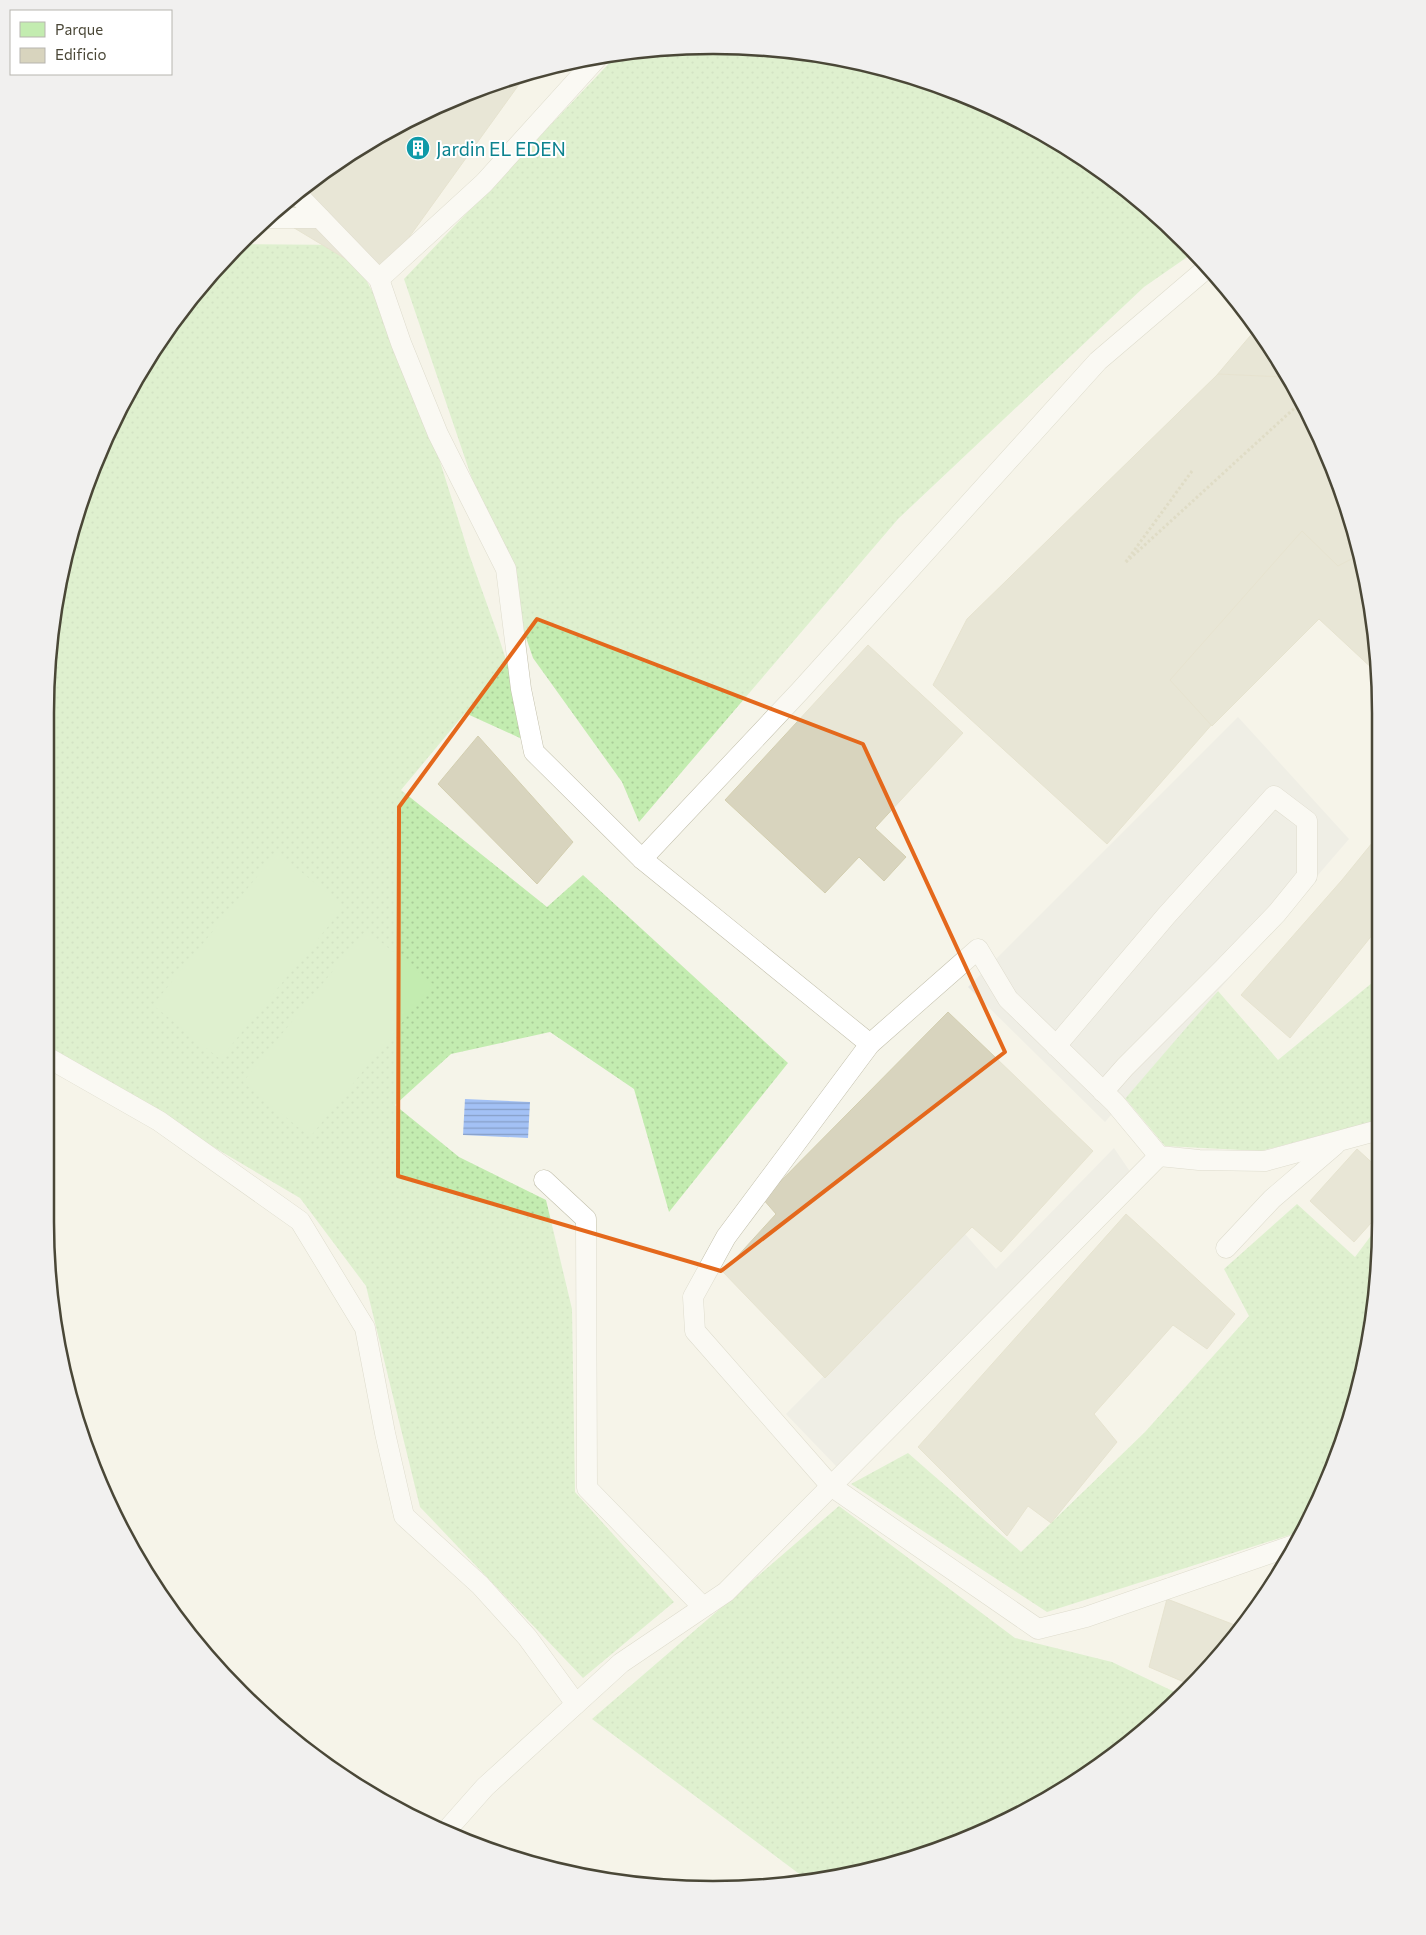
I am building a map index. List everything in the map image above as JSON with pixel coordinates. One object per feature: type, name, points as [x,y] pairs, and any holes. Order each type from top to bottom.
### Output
[{"type":"lane","points":[[380,279],[484,183],[591,65]]},
{"type":"lane","points":[[301,199],[380,279],[401,343],[438,434],[506,569],[521,689],[534,752],[642,859],[870,1044]]},
{"type":"lane","points":[[277,218],[320,218]]},
{"type":"lane","points":[[642,859],[800,691],[1098,361],[1203,272]]},
{"type":"lane","points":[[1056,1046],[1166,916],[1274,796],[1307,821],[1308,876],[1277,913],[1125,1067],[1103,1092]]},
{"type":"lane","points":[[1286,1548],[1086,1617],[1038,1629],[832,1486],[695,1330],[693,1297],[726,1237],[870,1044],[978,949],[1008,999],[1103,1092],[1160,1156],[1199,1160],[1265,1161],[1372,1132]]},
{"type":"lane","points":[[54,1061],[159,1121],[300,1220],[364,1328],[404,1516],[480,1585],[528,1637],[576,1704]]},
{"type":"lane","points":[[1226,1248],[1272,1198],[1341,1140]]},
{"type":"lane","points":[[450,1826],[485,1787],[621,1663],[726,1592],[1160,1156]]},
{"type":"lane","points":[[544,1180],[586,1219],[587,1488],[703,1607]]},
{"type":"path","points":[[1192,471],[1125,562],[1296,406]]},
{"type":"highlighted area","points":[[537,619],[863,744],[1005,1052],[721,1271],[398,1176],[399,807]]},
{"type":"green space","points":[[670,55],[756,55],[842,66],[884,76],[965,104],[1043,142],[1079,165],[1148,217],[1188,256],[1144,287],[898,519],[639,822],[622,782],[533,658],[404,279],[611,62]]},
{"type":"green space","points":[[250,244],[347,245],[406,353],[469,554],[498,635],[533,744],[465,713],[401,790],[547,907],[583,875],[788,1063],[669,1212],[634,1089],[550,1032],[451,1054],[395,1105],[459,1157],[546,1200],[572,1309],[575,1492],[674,1602],[583,1678],[420,1507],[366,1286],[300,1198],[54,1053],[55,670],[66,584],[76,542],[104,461],[142,383],[190,312],[217,278]]},
{"type":"green space","points":[[277,852],[344,907],[220,1059],[153,1005]]},
{"type":"green space","points":[[366,930],[433,984],[310,1137],[243,1082]]},
{"type":"green space","points":[[1372,983],[1372,1122],[1261,1151],[1165,1146],[1119,1091],[1218,991],[1278,1060]]},
{"type":"green space","points":[[1297,1204],[1355,1257],[1372,1235],[1367,1308],[1360,1351],[1350,1393],[1322,1474],[1294,1534],[1047,1612],[851,1484],[908,1453],[1021,1552],[1145,1432],[1249,1316],[1224,1269]]},
{"type":"green space","points":[[839,1506],[1015,1638],[1112,1662],[1175,1692],[1148,1718],[1079,1770],[1043,1793],[1005,1813],[965,1831],[884,1859],[842,1869],[801,1876],[592,1719]]},
{"type":"shaded area","points":[[1238,717],[1349,839],[1105,1122],[968,987]]},
{"type":"shaded area","points":[[1114,1148],[1131,1173],[836,1466],[786,1414],[965,1234],[996,1269]]},
{"type":"water","points":[[465,1099],[530,1102],[528,1138],[463,1135]]},
{"type":"building","name":"Jardin EL EDEN","points":[[520,83],[379,279],[277,218],[312,190],[383,142],[461,104]]},
{"type":"building","points":[[1252,334],[1284,383],[1294,402],[1217,492],[1160,442]]},
{"type":"building","points":[[1218,374],[1280,377],[1304,421],[1322,461],[1337,501],[1355,562],[1107,844],[933,685],[967,619]]},
{"type":"building","points":[[1302,531],[1338,566],[1354,558],[1367,627],[1371,667],[1319,619],[1212,726],[1170,680]]},
{"type":"building","points":[[868,645],[963,733],[875,828],[906,857],[884,881],[859,857],[825,893],[725,800]]},
{"type":"building","points":[[478,736],[573,842],[537,884],[438,784]]},
{"type":"building","points":[[1372,843],[1372,935],[1290,1038],[1241,995]]},
{"type":"building","points":[[948,1012],[1093,1151],[1001,1252],[972,1227],[825,1378],[723,1272],[776,1214],[763,1199]]},
{"type":"building","points":[[1357,1149],[1372,1163],[1372,1222],[1354,1242],[1310,1201]]},
{"type":"building","points":[[1126,1214],[1235,1314],[1207,1349],[1173,1325],[1094,1414],[1117,1442],[1051,1523],[1028,1506],[1007,1536],[918,1447]]},
{"type":"building","points":[[1167,1599],[1234,1625],[1209,1657],[1185,1682],[1149,1667]]},
{"type":"place","name":"Jardin EL EDEN","points":[[418,148]]}]
